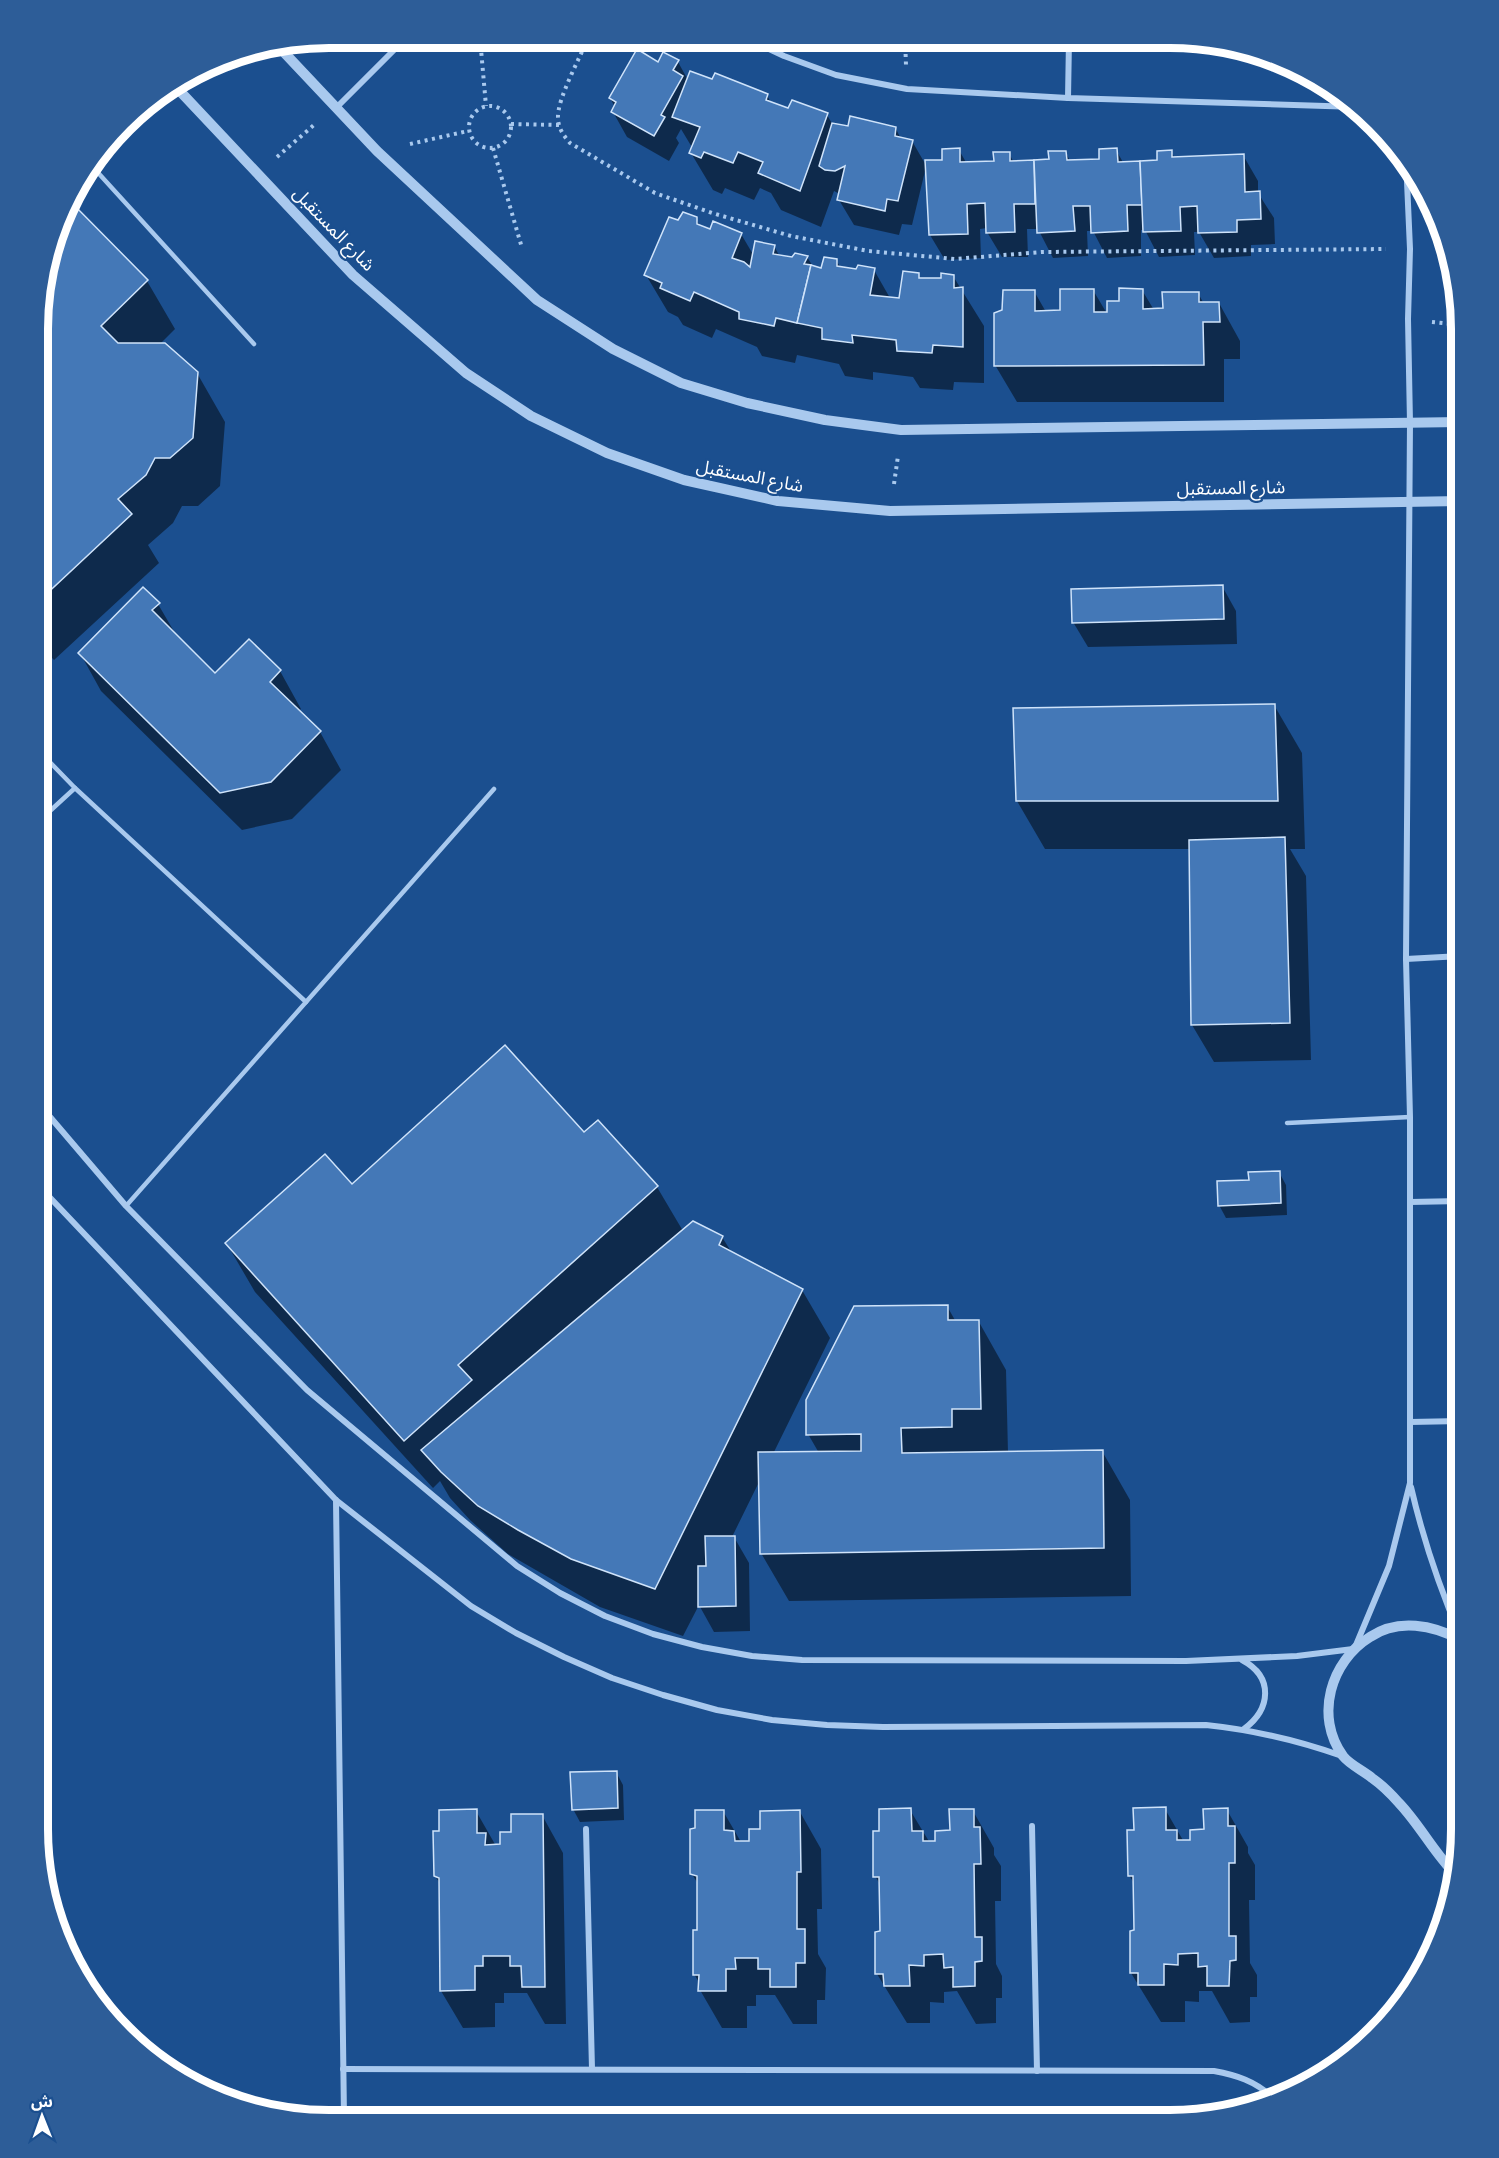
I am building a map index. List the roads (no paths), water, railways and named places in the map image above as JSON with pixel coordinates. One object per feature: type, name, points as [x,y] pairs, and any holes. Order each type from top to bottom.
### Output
[{"type":"street","points":[[337,107],[396,48]]},
{"type":"street","points":[[767,48],[836,75],[907,89],[1068,98],[1342,107]]},
{"type":"street","points":[[1068,98],[1069,48]]},
{"type":"street","points":[[283,51],[377,151],[537,300],[612,349],[681,383],[747,403],[825,420],[901,429],[1451,422]]},
{"type":"street","name":"شارع المستقبل","points":[[180,91],[361,282],[466,373],[531,416],[607,453],[684,480],[778,501],[890,512],[1451,501]]},
{"type":"street","points":[[1407,178],[1410,249],[1406,959],[1410,1117],[1410,1483],[1431,1563],[1451,1614]]},
{"type":"street","points":[[1406,959],[1451,957]]},
{"type":"street","points":[[48,1115],[126,1206],[307,1389],[517,1566],[560,1593],[605,1616],[653,1634],[702,1647],[752,1656],[802,1660],[1186,1661],[1241,1659],[1354,1647],[1377,1632],[1400,1626],[1425,1626],[1451,1634]]},
{"type":"street","points":[[48,1196],[336,1500],[471,1606],[564,1658],[612,1678],[663,1695],[717,1710],[772,1720],[883,1727],[1206,1725],[1282,1736],[1344,1757],[1372,1778],[1399,1802],[1449,1867]]},
{"type":"street","points":[[1410,1202],[1451,1202]]},
{"type":"street","points":[[1410,1422],[1451,1421]]},
{"type":"street","points":[[1344,1757],[1332,1735],[1328,1711],[1330,1686],[1340,1664],[1354,1647],[1389,1566],[1410,1483]]},
{"type":"street","points":[[336,1500],[344,2110]]},
{"type":"street","points":[[1241,1659],[1259,1673],[1264,1683],[1265,1694],[1263,1708],[1256,1720],[1244,1729]]},
{"type":"street","points":[[1032,1826],[1037,2071]]},
{"type":"street","points":[[586,1829],[592,2069]]},
{"type":"street","points":[[343,2069],[1214,2071],[1232,2074],[1250,2081],[1267,2093]]},
{"type":"lane","points":[[96,171],[254,344]]},
{"type":"lane","points":[[48,760],[306,1002]]},
{"type":"lane","points":[[48,813],[75,788]]},
{"type":"lane","points":[[126,1206],[494,789]]},
{"type":"lane","points":[[1287,1123],[1410,1117]]}]
